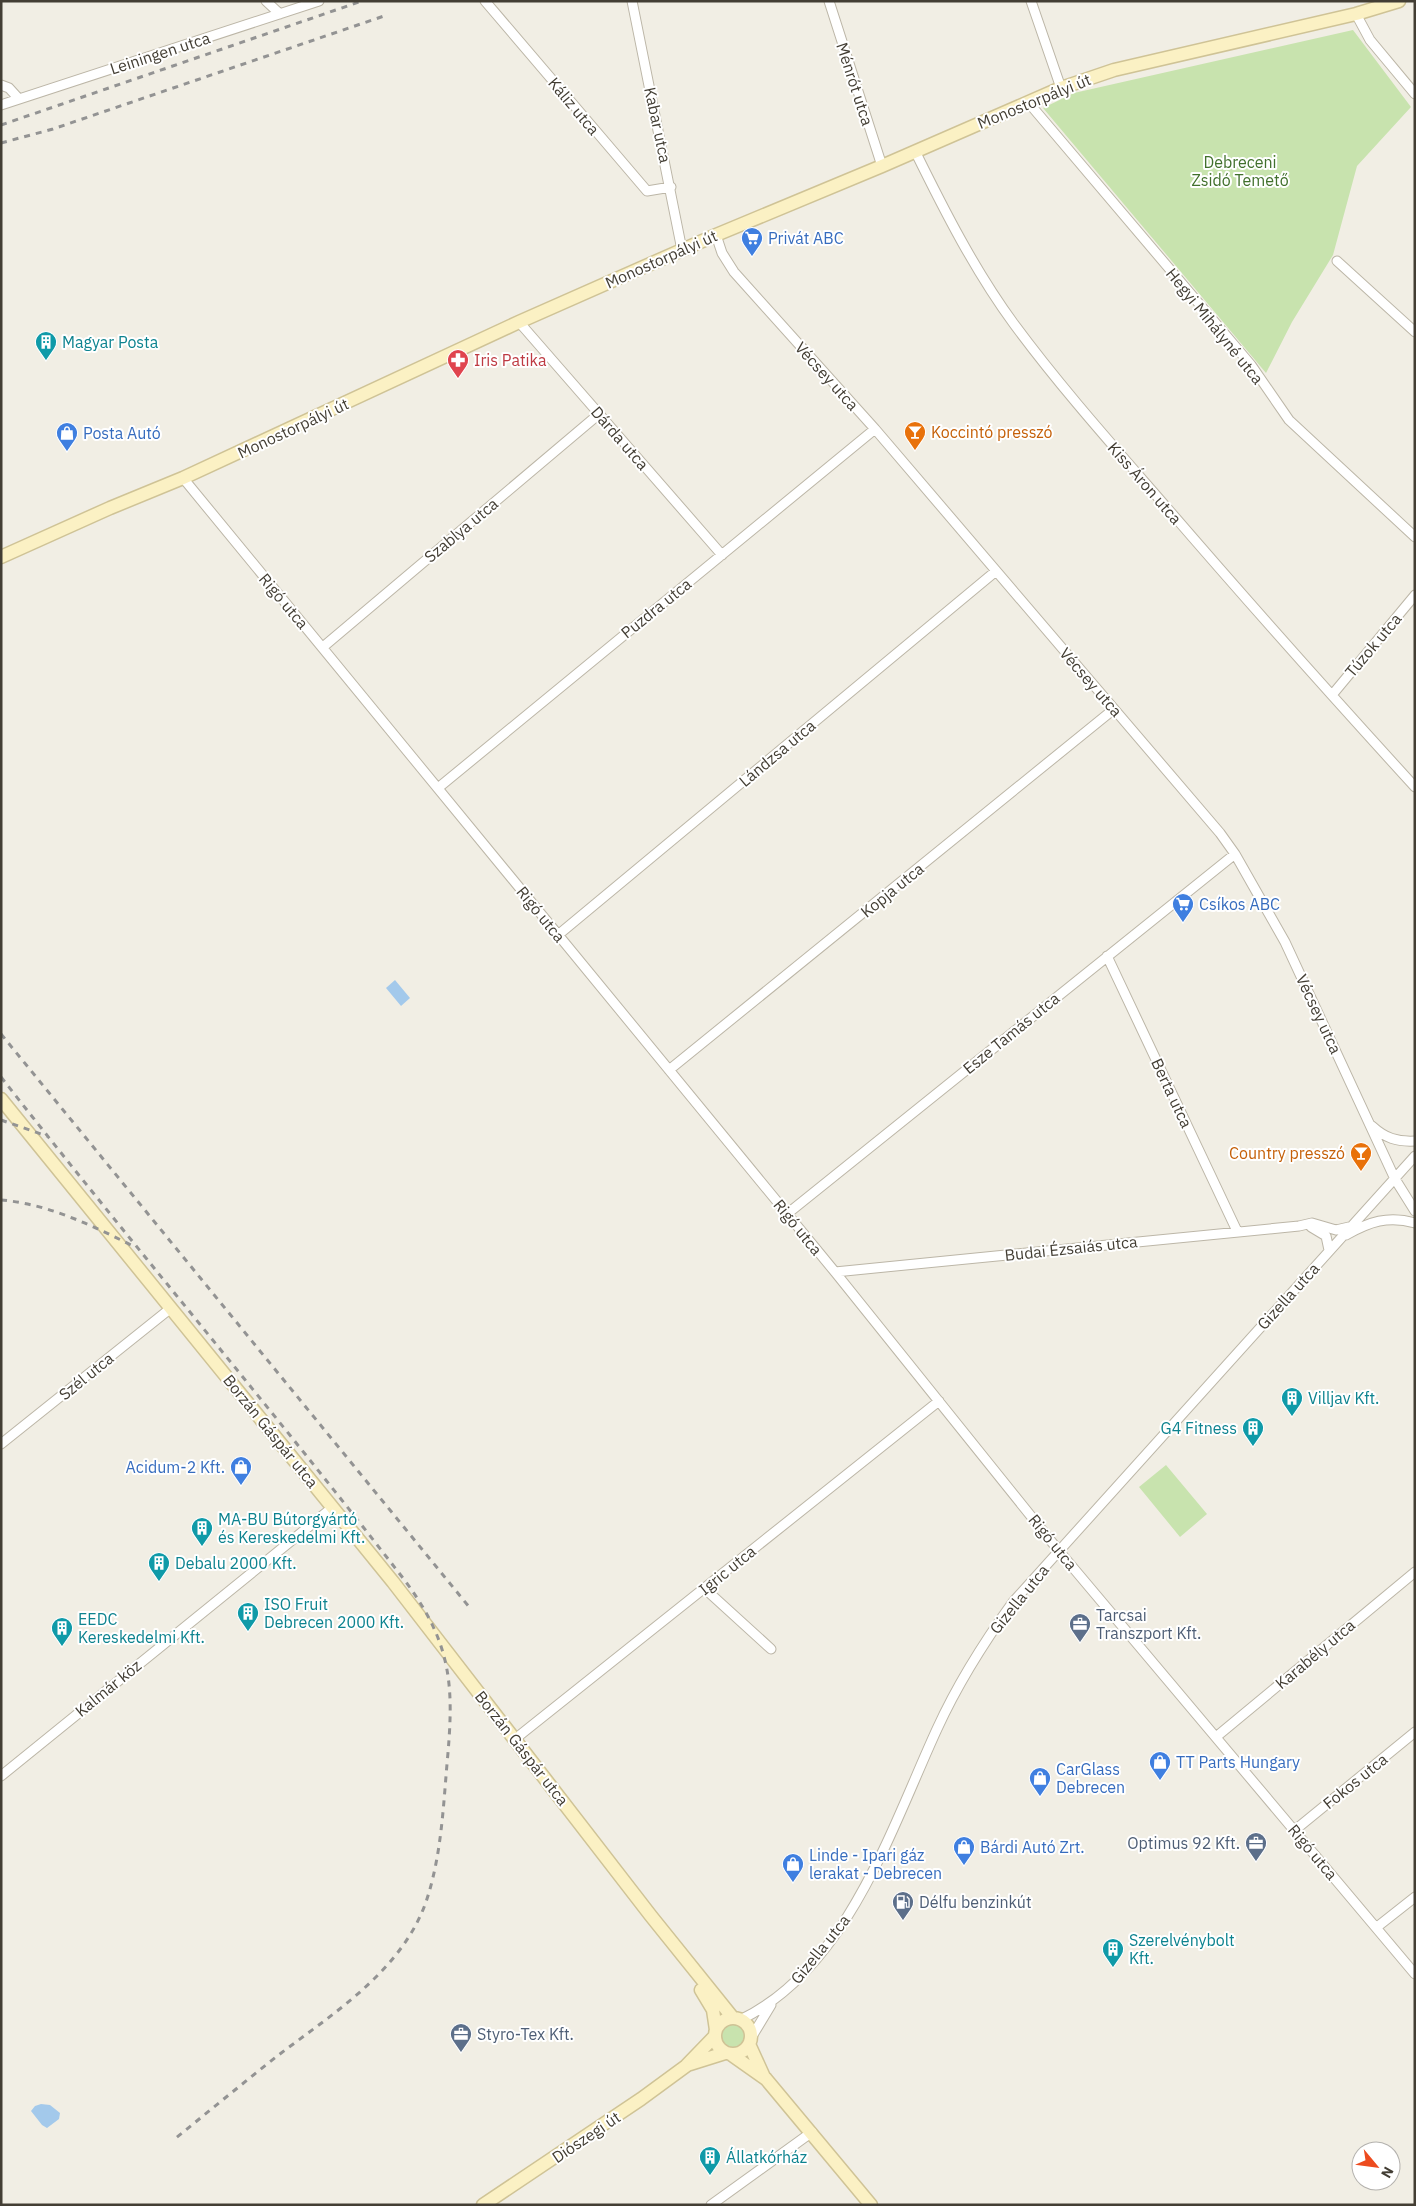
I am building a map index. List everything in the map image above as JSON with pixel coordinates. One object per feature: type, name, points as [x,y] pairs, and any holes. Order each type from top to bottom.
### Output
[{"type":"street","points":[[266,1],[280,14]]},
{"type":"street","name":"Leiningen utca","points":[[1,105],[319,1]]},
{"type":"street","name":"Káliz utca","points":[[485,1],[647,191],[671,187]]},
{"type":"street","name":"Kabar utca","points":[[632,1],[671,187],[682,250]]},
{"type":"street","name":"Ménrót utca","points":[[829,1],[882,166]]},
{"type":"street","points":[[1031,1],[1061,88]]},
{"type":"street","name":"Monostorpályi út","points":[[1,557],[110,508],[184,478],[519,322],[716,235],[882,166],[1061,88],[1114,70],[1356,14],[1398,1]]},
{"type":"street","points":[[1356,14],[1370,40],[1415,94]]},
{"type":"street","points":[[1,85],[9,88],[19,99]]},
{"type":"street","name":"Hegyi Mihályné utca","points":[[1028,102],[1251,365],[1289,420],[1415,537]]},
{"type":"street","name":"Kiss Áron utca","points":[[915,151],[978,269],[1014,324],[1090,419],[1415,787]]},
{"type":"street","name":"Vécsey utca","points":[[716,235],[722,253],[734,272],[875,429],[1220,833],[1235,854],[1285,942],[1395,1179],[1415,1211]]},
{"type":"street","points":[[1337,261],[1415,332]]},
{"type":"street","name":"Dárda utca","points":[[519,322],[722,554]]},
{"type":"street","name":"Szablya utca","points":[[323,647],[599,414]]},
{"type":"street","name":"Puzdra utca","points":[[438,788],[875,429]]},
{"type":"street","name":"Rigó utca","points":[[184,478],[835,1272],[1060,1551],[1415,1974]]},
{"type":"street","name":"Lándzsa utca","points":[[558,935],[996,571]]},
{"type":"street","name":"Túzok utca","points":[[1332,695],[1415,595]]},
{"type":"street","name":"Kopja utca","points":[[670,1070],[1114,709]]},
{"type":"street","name":"Esze Tamás utca","points":[[787,1214],[1235,854]]},
{"type":"street","name":"Berta utca","points":[[1107,956],[1237,1231]]},
{"type":"street","name":"Borzán Gáspár utca","points":[[1,1099],[333,1507],[516,1739],[665,1933],[736,2019]]},
{"type":"street","points":[[1370,1124],[1389,1138],[1399,1142],[1415,1141]]},
{"type":"street","name":"Gizella utca","points":[[750,2041],[774,2001],[810,1964],[846,1920],[887,1844],[938,1727],[976,1653],[1013,1602],[1337,1240],[1415,1156]]},
{"type":"street","points":[[1337,1240],[1373,1221],[1403,1219],[1415,1223]]},
{"type":"street","name":"Budai Ézsaiás utca","points":[[835,1272],[1237,1231],[1306,1226],[1318,1223],[1336,1230],[1349,1227]]},
{"type":"street","points":[[1306,1226],[1316,1228],[1326,1236],[1329,1250]]},
{"type":"street","name":"Szél utca","points":[[1,1444],[171,1308]]},
{"type":"street","name":"Igric utca","points":[[516,1739],[939,1401]]},
{"type":"street","name":"Kalmár köz","points":[[1,1776],[333,1507]]},
{"type":"street","name":"Karabély utca","points":[[1216,1737],[1415,1572]]},
{"type":"street","points":[[704,1588],[771,1649]]},
{"type":"street","name":"Fokos utca","points":[[1295,1830],[1415,1732]]},
{"type":"street","points":[[1377,1928],[1415,1897]]},
{"type":"street","name":"Borzán Gáspár utca","points":[[665,1933],[713,2010],[715,2034]]},
{"type":"street","name":"Gizella utca","points":[[736,2019],[774,2001]]},
{"type":"street","points":[[766,2079],[750,2041],[746,2024],[736,2019],[720,2024],[715,2034],[716,2044],[766,2079],[871,2205]]},
{"type":"street","name":"Diószegi út","points":[[483,2205],[642,2099],[686,2066],[715,2034]]},
{"type":"street","points":[[728,2054],[738,2054],[750,2041]]},
{"type":"street","name":"Diószegi út","points":[[686,2066],[728,2054]]},
{"type":"street","points":[[712,2205],[812,2132]]},
{"type":"green space","name":"Debreceni Zsidó Temető","points":[[1353,30],[1411,107],[1357,166],[1333,255],[1292,322],[1266,373],[1043,108],[1074,93]]},
{"type":"green space","points":[[1166,1465],[1207,1514],[1180,1537],[1139,1487]]},
{"type":"green space","points":[[732,2024],[737,2025],[743,2031],[743,2041],[737,2047],[732,2048],[727,2047],[721,2041],[720,2036],[721,2031],[727,2025]]},
{"type":"water","points":[[395,980],[410,998],[401,1006],[386,988]]},
{"type":"water","points":[[41,2104],[50,2105],[60,2113],[59,2119],[47,2128],[42,2125],[31,2111],[35,2106]]},
{"type":"railway","points":[[1,125],[362,1]]},
{"type":"railway","points":[[1,143],[53,129],[387,15]]},
{"type":"railway","points":[[1,1034],[470,1608]]},
{"type":"railway","points":[[1,1077],[406,1582],[422,1605],[433,1627],[447,1669],[450,1712],[441,1834],[431,1885],[415,1927],[400,1950],[363,1990],[176,2138]]},
{"type":"railway","points":[[1,1120],[47,1136]]},
{"type":"railway","points":[[1,1200],[19,1202],[53,1211],[87,1224],[135,1247]]},
{"type":"place","name":"Privát ABC","points":[[752,257]]},
{"type":"place","name":"Magyar Posta","points":[[46,361]]},
{"type":"place","name":"Iris Patika","points":[[458,379]]},
{"type":"place","name":"Koccintó presszó","points":[[915,451]]},
{"type":"place","name":"Posta Autó","points":[[67,452]]},
{"type":"place","name":"Csíkos ABC","points":[[1183,923]]},
{"type":"place","name":"Country presszó","points":[[1361,1172]]},
{"type":"place","name":"Villjav Kft.","points":[[1292,1417]]},
{"type":"place","name":"G4 Fitness","points":[[1253,1447]]},
{"type":"place","name":"Acidum-2 Kft.","points":[[241,1486]]},
{"type":"place","name":"MA-BU Bútorgyártó és Kereskedelmi Kft.","points":[[202,1547]]},
{"type":"place","name":"Debalu 2000 Kft.","points":[[159,1582]]},
{"type":"place","name":"ISO Fruit Debrecen 2000 Kft.","points":[[248,1632]]},
{"type":"place","name":"Tarcsai Transzport Kft.","points":[[1080,1643]]},
{"type":"place","name":"EEDC Kereskedelmi Kft.","points":[[62,1647]]},
{"type":"place","name":"TT Parts Hungary","points":[[1160,1781]]},
{"type":"place","name":"CarGlass Debrecen","points":[[1040,1797]]},
{"type":"place","name":"Optimus 92 Kft.","points":[[1256,1862]]},
{"type":"place","name":"Bárdi Autó Zrt.","points":[[964,1866]]},
{"type":"place","name":"Linde - Ipari gáz lerakat - Debrecen","points":[[793,1883]]},
{"type":"place","name":"Délfu benzinkút","points":[[903,1921]]},
{"type":"place","name":"Szerelvénybolt Kft.","points":[[1113,1968]]},
{"type":"place","name":"Styro-Tex Kft.","points":[[461,2053]]},
{"type":"place","name":"Állatkórház","points":[[710,2176]]}]
